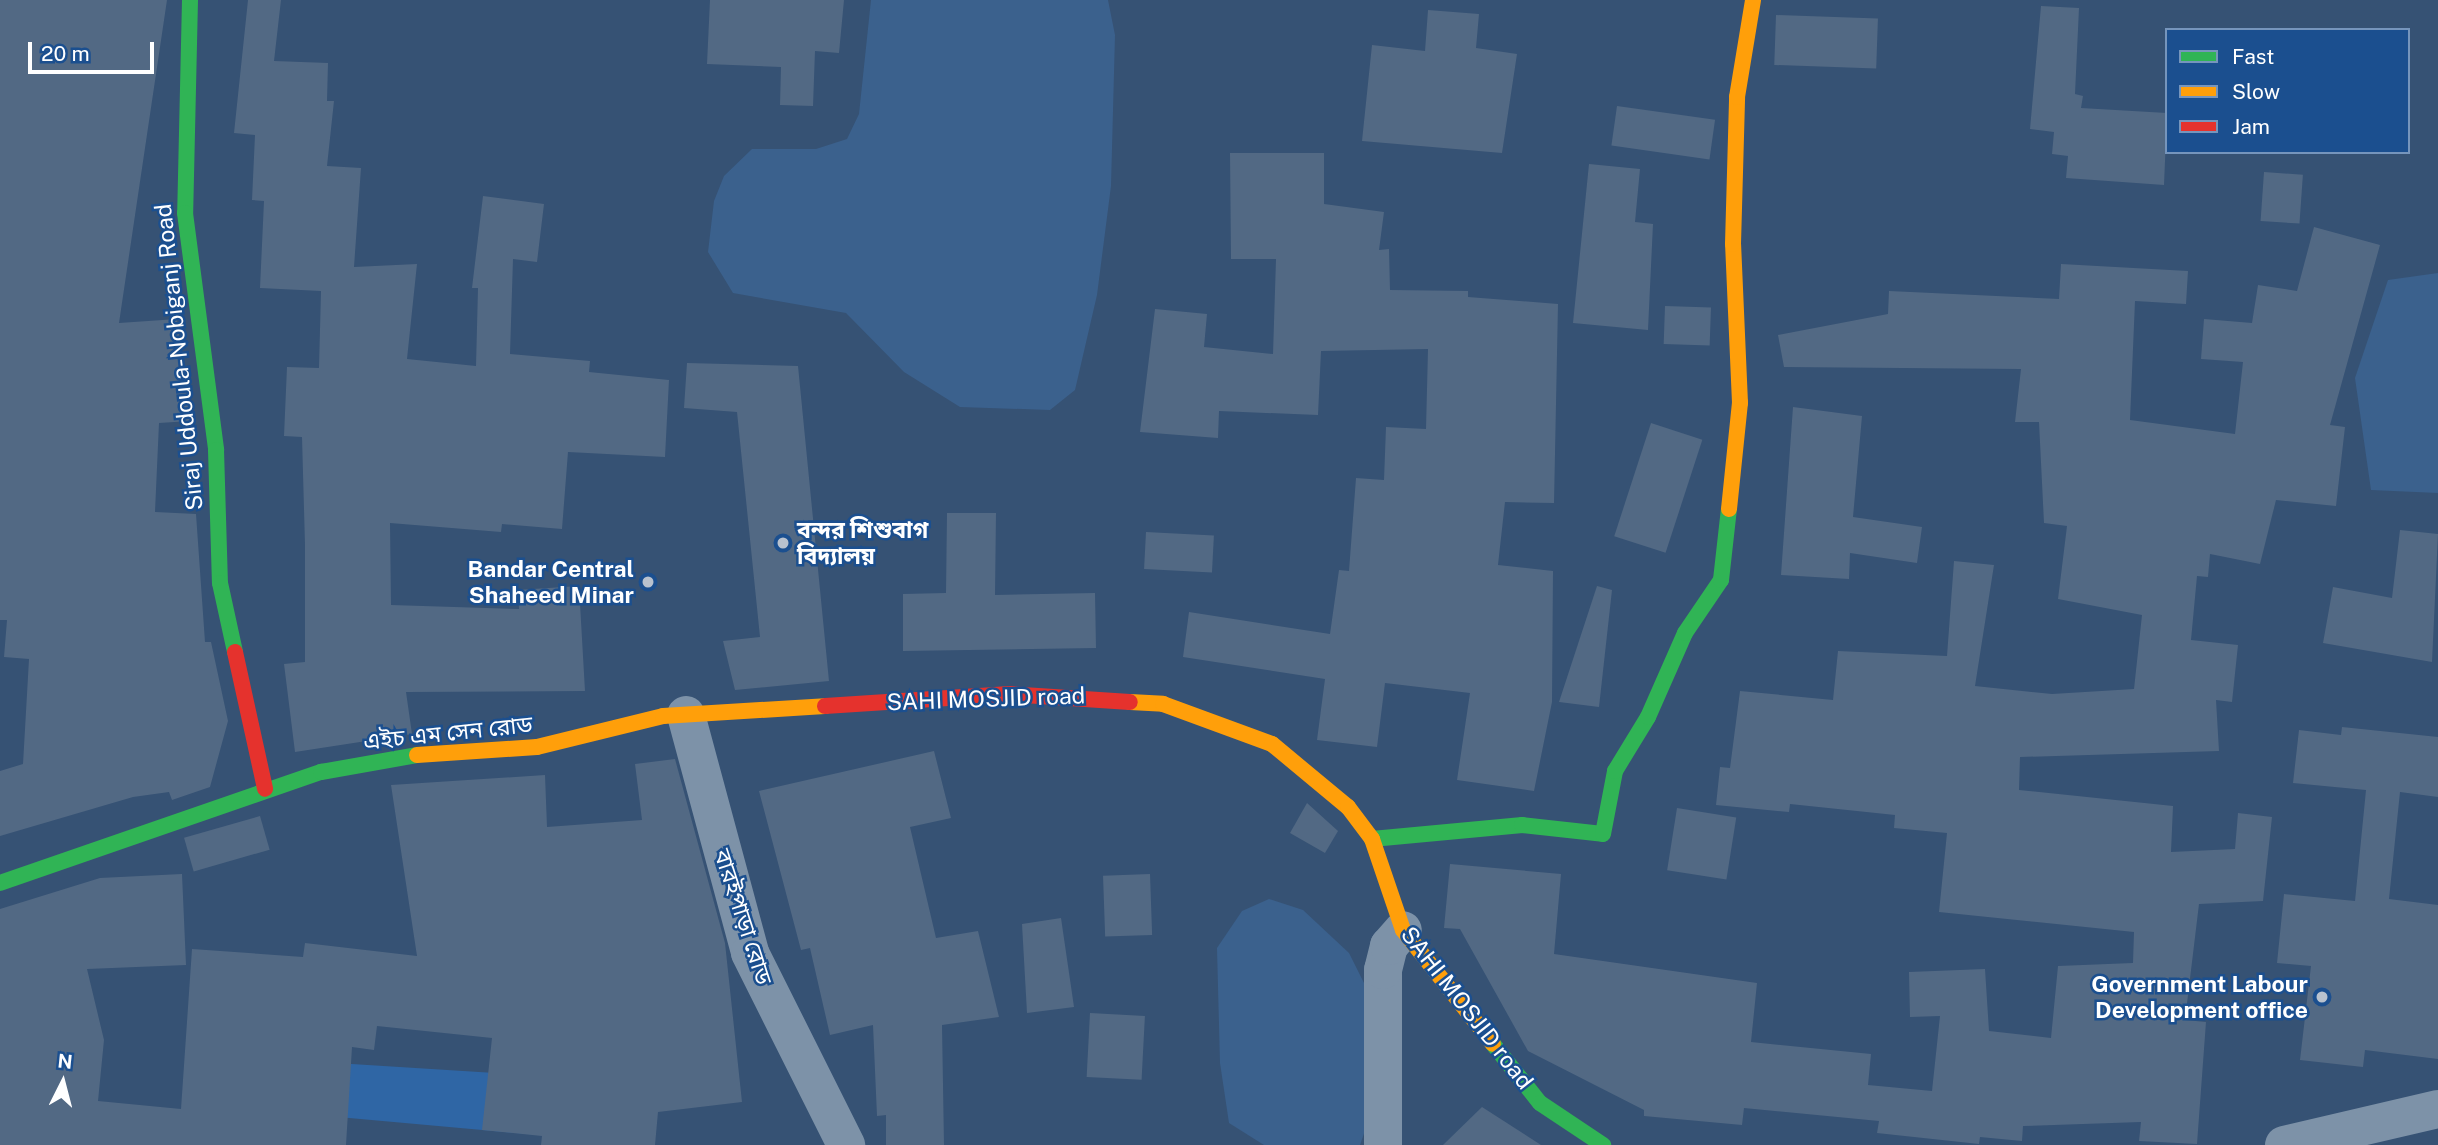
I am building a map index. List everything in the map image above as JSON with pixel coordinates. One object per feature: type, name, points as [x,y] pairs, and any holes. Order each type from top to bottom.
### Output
[{"type":"street","name":"Siraj Uddoula-Nobiganj Road","points":[[190,0],[185,214],[216,450],[220,583],[265,789]]},
{"type":"street","points":[[1372,839],[1522,825],[1603,834],[1615,771],[1648,718],[1685,633],[1721,580],[1740,403],[1733,244],[1737,97],[1753,0]]},
{"type":"street","name":"SAHI MOSJID road","points":[[874,702],[1010,694],[1163,704],[1272,744],[1310,770],[1372,839],[1403,930],[1540,1103],[1603,1145]]},
{"type":"street","name":"এইচ এম সেন রোড","points":[[0,883],[265,789],[418,755],[537,747],[687,715],[874,702]]},
{"type":"street","name":"বারইপাড়া রোড","points":[[687,715],[750,953],[846,1145]]},
{"type":"street","points":[[1383,1145],[1383,970],[1389,946],[1403,930]]},
{"type":"street","points":[[2284,1145],[2438,1109]]},
{"type":"shaded area","points":[[871,0],[1108,0],[1115,35],[1111,186],[1097,295],[1075,390],[1050,410],[960,407],[904,372],[846,313],[733,293],[708,252],[714,201],[724,176],[752,149],[816,149],[847,139],[859,114]]},
{"type":"shaded area","points":[[2438,273],[2438,493],[2371,490],[2355,378],[2388,280]]},
{"type":"shaded area","points":[[1269,899],[1303,910],[1349,953],[1369,993],[1375,1102],[1360,1145],[1264,1145],[1229,1123],[1220,1063],[1217,948],[1242,911]]},
{"type":"shaded area","points":[[320,1062],[495,1073],[550,1136],[305,1114]]},
{"type":"building","points":[[0,0],[167,0],[119,323],[177,319],[190,421],[159,423],[155,512],[196,514],[205,642],[211,642],[228,721],[210,787],[172,800],[169,792],[133,797],[0,836],[0,771],[23,764],[29,659],[4,657],[7,620],[0,620]]},
{"type":"building","points":[[248,0],[281,0],[274,61],[328,63],[327,101],[334,101],[327,166],[361,168],[354,267],[417,264],[407,359],[476,366],[478,288],[472,288],[483,196],[544,204],[537,262],[513,259],[510,354],[590,361],[589,372],[669,380],[665,457],[568,452],[562,529],[502,524],[501,532],[390,523],[391,605],[519,609],[518,590],[579,586],[585,691],[406,692],[412,734],[295,752],[284,664],[305,662],[305,545],[302,437],[284,436],[287,367],[319,368],[321,291],[260,288],[264,201],[252,200],[255,135],[234,133]]},
{"type":"building","points":[[710,0],[844,0],[839,53],[815,51],[813,106],[780,105],[781,67],[707,64]]},
{"type":"building","points":[[2041,6],[2079,8],[2075,94],[2083,96],[2081,108],[2165,113],[2164,185],[2066,178],[2068,156],[2052,154],[2054,132],[2030,129]]},
{"type":"building","points":[[1428,10],[1479,14],[1476,48],[1517,54],[1502,153],[1362,141],[1372,45],[1425,51]]},
{"type":"building","points":[[1776,15],[1878,19],[1876,69],[1774,65]]},
{"type":"building","points":[[1617,106],[1715,120],[1709,159],[1611,146]]},
{"type":"building","points":[[1230,153],[1324,153],[1324,204],[1384,212],[1379,250],[1389,249],[1390,290],[1468,291],[1468,297],[1558,304],[1554,503],[1505,502],[1498,565],[1553,571],[1552,702],[1534,791],[1457,780],[1470,693],[1385,683],[1377,747],[1317,740],[1325,679],[1183,657],[1189,612],[1330,634],[1339,570],[1349,571],[1356,478],[1384,480],[1386,427],[1426,429],[1428,349],[1321,351],[1318,415],[1219,411],[1218,438],[1140,432],[1155,309],[1207,314],[1204,347],[1273,354],[1276,259],[1231,259]]},
{"type":"building","points":[[1589,164],[1640,169],[1635,222],[1653,224],[1648,330],[1573,323]]},
{"type":"building","points":[[2264,172],[2303,175],[2299,224],[2261,221]]},
{"type":"building","points":[[2314,227],[2380,245],[2330,425],[2345,427],[2336,506],[2276,500],[2260,564],[2210,554],[2208,577],[2197,576],[2191,640],[2238,645],[2232,702],[2216,700],[2219,751],[2020,757],[2019,790],[2173,806],[2171,852],[2235,849],[2238,813],[2272,817],[2263,901],[2199,904],[2185,1020],[2206,1022],[2197,1144],[2139,1141],[2141,1122],[2023,1126],[2022,1141],[1980,1137],[1979,1144],[1877,1133],[1879,1121],[1744,1108],[1742,1125],[1644,1116],[1644,1110],[1528,1051],[1460,929],[1444,928],[1450,864],[1561,874],[1554,954],[1757,983],[1751,1042],[1871,1054],[1868,1085],[1932,1091],[1940,1016],[1910,1017],[1909,972],[1985,969],[1989,1031],[2051,1038],[2058,966],[2133,963],[2134,932],[1939,912],[1947,833],[1894,828],[1895,815],[1790,804],[1789,812],[1716,805],[1720,767],[1730,768],[1740,691],[1833,700],[1838,651],[1947,656],[1954,561],[1994,565],[1975,686],[2052,694],[2134,689],[2142,615],[2058,599],[2067,526],[2044,523],[2039,422],[2015,422],[2021,369],[1784,367],[1778,335],[1888,314],[1889,291],[2059,299],[2061,264],[2188,271],[2186,304],[2135,301],[2130,420],[2235,434],[2243,362],[2201,359],[2204,319],[2252,323],[2258,285],[2297,291]]},
{"type":"building","points":[[1665,306],[1711,308],[1710,346],[1664,344]]},
{"type":"building","name":"বন্দর শিশুবাগ বিদ্যালয়","points":[[687,363],[798,366],[829,681],[735,690],[723,641],[760,637],[737,412],[684,408]]},
{"type":"building","points":[[1793,407],[1862,416],[1853,517],[1922,527],[1917,563],[1850,553],[1849,579],[1781,575]]},
{"type":"building","points":[[1651,423],[1702,440],[1666,553],[1614,536]]},
{"type":"building","points":[[947,513],[996,513],[995,595],[1095,593],[1096,648],[903,651],[903,594],[946,593]]},
{"type":"building","points":[[2400,530],[2438,534],[2432,662],[2323,643],[2333,587],[2392,598]]},
{"type":"building","points":[[1146,532],[1214,536],[1212,573],[1144,569]]},
{"type":"building","points":[[1597,586],[1612,590],[1599,707],[1559,702]]},
{"type":"building","points":[[2342,727],[2438,737],[2438,797],[2400,792],[2389,899],[2438,905],[2438,1059],[2365,1050],[2363,1067],[2300,1060],[2311,966],[2277,963],[2284,894],[2355,901],[2366,790],[2293,783],[2299,730],[2341,735]]},
{"type":"building","points":[[934,751],[951,818],[910,827],[936,938],[978,931],[999,1017],[942,1025],[944,1145],[886,1145],[886,1115],[877,1116],[873,1025],[830,1035],[810,948],[801,950],[759,791]]},
{"type":"building","points":[[675,759],[725,943],[742,1102],[658,1112],[655,1145],[541,1145],[542,1136],[482,1130],[492,1038],[377,1026],[374,1050],[352,1047],[346,1145],[0,1145],[0,909],[100,878],[182,874],[186,965],[87,969],[104,1040],[98,1101],[181,1109],[192,949],[303,957],[305,943],[417,956],[391,785],[545,775],[547,827],[642,820],[635,764]]},
{"type":"building","points":[[1307,803],[1338,831],[1325,853],[1290,833]]},
{"type":"building","points":[[1677,808],[1736,817],[1726,880],[1667,870]]},
{"type":"building","points":[[260,816],[270,850],[194,871],[184,838]]},
{"type":"building","points":[[1150,874],[1152,935],[1105,937],[1103,876]]},
{"type":"building","points":[[1061,918],[1074,1007],[1027,1013],[1022,924]]},
{"type":"building","points":[[1090,1013],[1145,1016],[1142,1080],[1087,1077]]},
{"type":"building","points":[[1482,1107],[1541,1145],[1443,1145]]},
{"type":"traffic: fast","points":[[190,0],[185,213],[216,450],[220,583],[235,652]]},
{"type":"traffic: fast","points":[[1372,839],[1522,825],[1603,834],[1615,771],[1648,717],[1685,633],[1721,580],[1729,509]]},
{"type":"traffic: fast","points":[[0,883],[321,772],[417,755]]},
{"type":"traffic: fast","points":[[1493,1044],[1540,1103],[1603,1145]]},
{"type":"traffic: slow","points":[[1729,509],[1740,403],[1733,244],[1737,97],[1753,0]]},
{"type":"traffic: slow","points":[[1130,702],[1163,704],[1272,744],[1348,807],[1372,839],[1403,930],[1493,1044]]},
{"type":"traffic: slow","points":[[417,755],[537,747],[663,716],[825,706]]},
{"type":"traffic: jam","points":[[235,652],[265,789]]},
{"type":"traffic: jam","points":[[825,706],[1010,694],[1130,702]]},
{"type":"place","name":"বন্দর শিশুবাগ বিদ্যালয়","points":[[783,543]]},
{"type":"place","name":"Bandar Central Shaheed Minar","points":[[648,582]]},
{"type":"place","name":"Government Labour Development office","points":[[2322,997]]}]
